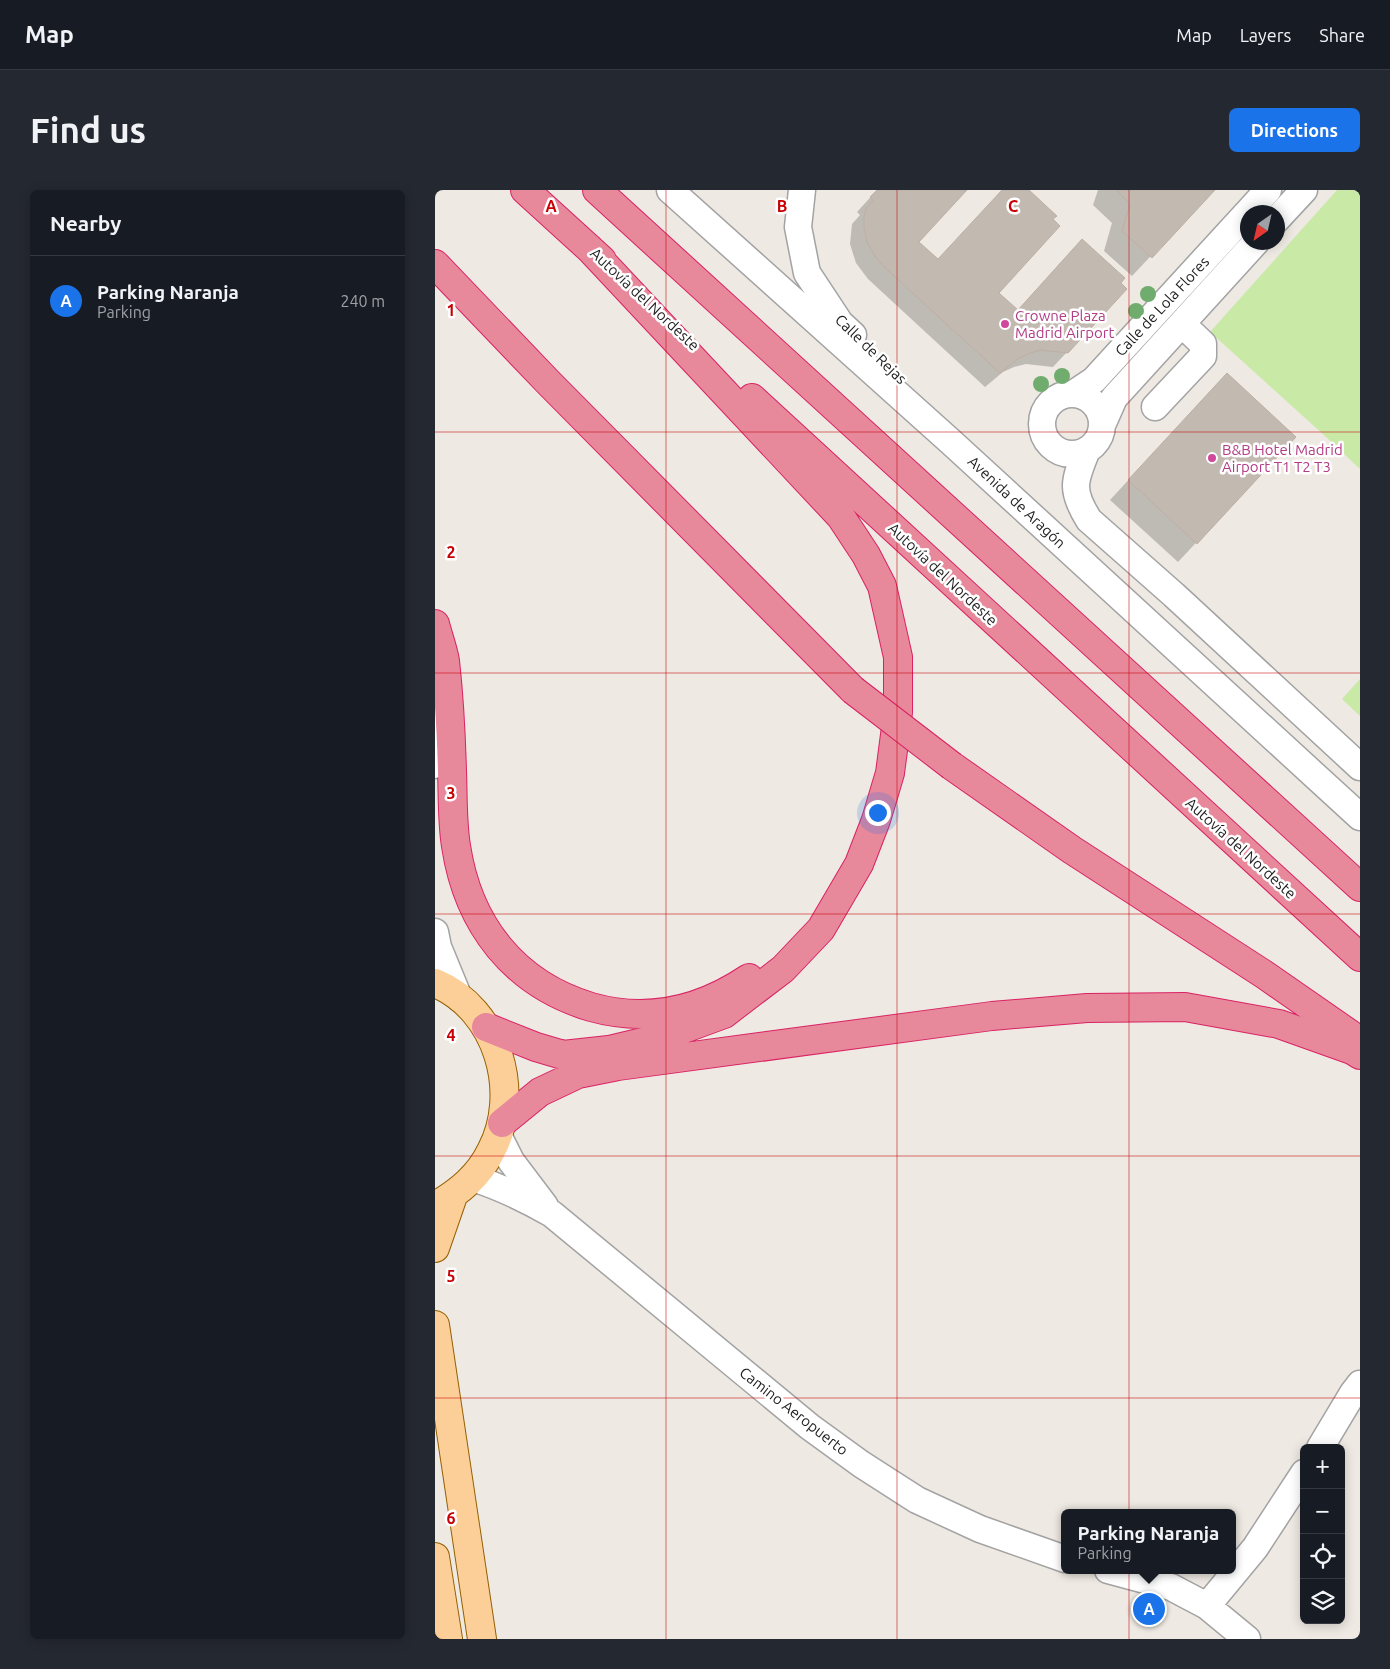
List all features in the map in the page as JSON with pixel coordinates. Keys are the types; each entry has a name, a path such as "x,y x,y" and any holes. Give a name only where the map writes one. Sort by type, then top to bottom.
{"highway":[{"name":"Autovía del Nordeste","path":"525,190 1360,957"},
{"path":"597,190 1360,887"},
{"path":"486,1028 563,1055 609,1050 659,1038 724,1014 783,969 821,929 859,864 876,820 890,773 898,712 898,657 882,586 867,555 841,518 589,248"},
{"path":"435,264 624,459 853,690 952,766 1072,850 1265,975 1360,1041"},
{"path":"435,624 445,659 455,837 463,877 474,908 489,934 517,967 544,988 571,1001 627,1015 655,1015 689,1007 732,990 777,959 812,922 859,864"},
{"path":"500,1129 540,1092 577,1074 618,1066 992,1016 1087,1008 1185,1007 1279,1024 1352,1050 1360,1055"}],"main road":[{"path":"435,983 459,998 486,1028 497,1050 503,1074 505,1098 500,1129 492,1150 473,1178 444,1201 435,1248"},
{"path":"435,1325 482,1639"},
{"path":"435,1557 448,1639"}],"street":[{"name":"Avenida de Aragón","path":"670,190 951,442 1360,817"},
{"name":"Calle de Rejas","path":"802,190 799,227 807,273 840,323 919,394 951,442"},
{"name":"Calle de Lola Flores","path":"1255,205 1268,190"},
{"path":"1285,210 1304,190"},
{"name":"Calle de Lola Flores","path":"1073,394 1094,380 1240,222"},
{"name":"Calle de Lola Flores","path":"1103,423 1114,398 1249,250"},
{"path":"1155,407 1203,356 1203,344 1182,324"},
{"path":"1073,394 1084,396 1094,402 1100,412 1103,423 1100,436 1092,446 1079,453 1069,453 1053,446 1047,439 1042,422 1049,405 1064,395 1073,394"},
{"path":"1087,450 1076,480 1076,492 1081,507 1089,520 1174,595 1360,767"},
{"path":"435,691 438,736 435,765"},
{"path":"435,932 459,998"},
{"name":"Camino Aeropuerto","path":"500,1129 511,1161 552,1214"},
{"name":"Camino Aeropuerto","path":"473,1178 496,1185 552,1214 810,1427 861,1464 917,1500 979,1529 1061,1558"},
{"path":"1322,1444 1360,1384"},
{"path":"1236,1571 1255,1548 1300,1479"},
{"path":"1123,1574 1171,1587 1207,1606 1247,1639"},
{"path":"1207,1606 1233,1574"}],"green space":[{"path":"1337,190 1360,190 1360,469 1210,332"},
{"path":"1360,679 1360,716 1342,699"}],"building":[{"path":"877,190 967,190 919,242 938,259 1002,190 1029,190 1057,216 1053,219 1060,226 999,293 1018,310 1082,239 1125,278 1121,283 1127,289 1068,353 1041,350 1030,353 1019,358 1000,373 882,265 875,256 867,242 864,217 866,209 873,200 870,197"},
{"path":"1116,190 1215,190 1152,258 1122,231 1130,204"},
{"path":"1227,373 1296,437 1197,544 1128,480"}],"place":[{"name":"Crowne Plaza Madrid Airport","path":"1005,324"},
{"name":"B&B Hotel Madrid Airport T1 T2 T3","path":"1212,458"},
{"name":"Parking Naranja","path":"1149,1609"}]}
